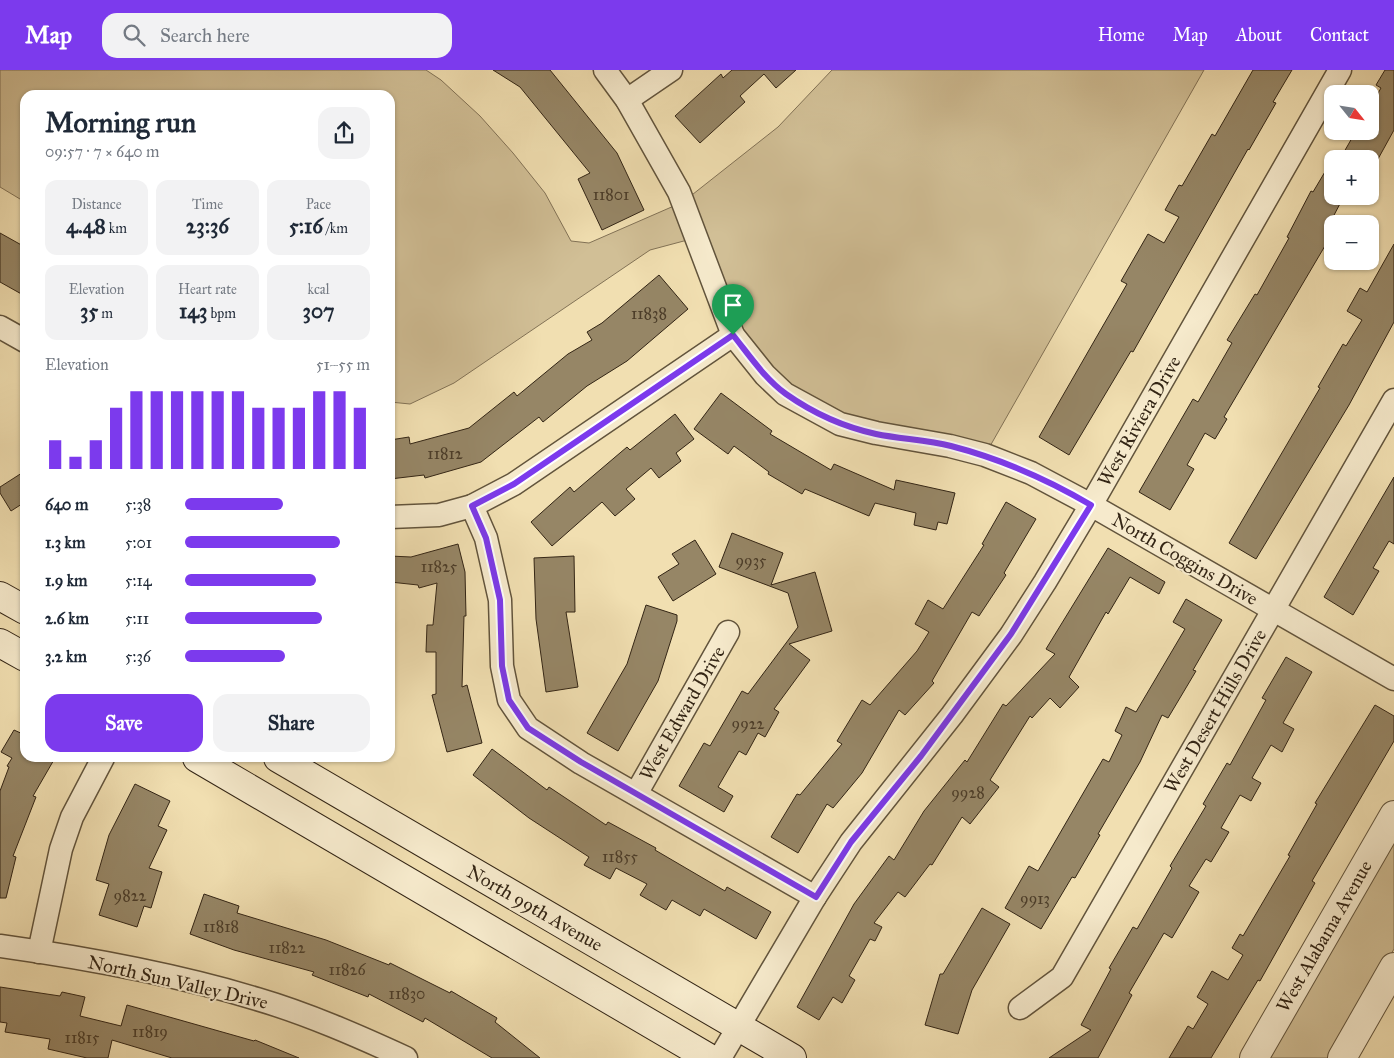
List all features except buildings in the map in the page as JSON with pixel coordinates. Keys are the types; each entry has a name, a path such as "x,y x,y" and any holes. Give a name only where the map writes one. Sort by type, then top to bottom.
{"main road":[{"path":"0,596 20,607"},
{"path":"0,643 20,654"},
{"path":"204,762 709,1058"},
{"name":"North 99th Avenue","path":"285,762 792,1058"},
{"name":"West Alabama Avenue","path":"1254,1058 1394,815"},
{"path":"1342,1058 1394,967"}],"street":[{"name":"North Coggins Drive","path":"605,70 627,100 679,192 733,335 765,375 785,394 840,424 876,434 950,446 985,455 1031,473 1091,505 1394,679"},
{"path":"627,100 671,70"},
{"name":"West Riviera Drive","path":"720,1058 851,842 947,722 1011,634 1091,505 1340,70"},
{"path":"0,326 20,338"},
{"path":"395,517 439,515 472,506 514,484 733,335"},
{"name":"West Desert Hills Drive","path":"1020,1008 1062,977 1394,400"},
{"path":"472,506 486,538 500,600 502,666 509,700 528,728 581,762 816,897"},
{"name":"West Edward Drive","path":"636,794 728,632"},
{"path":"39,952 61,849 72,817 102,762"},
{"name":"North Sun Valley Drive","path":"0,946 115,965 258,999 358,1036 406,1058"}],"shaded area":[{"path":"0,70 426,70 441,80 480,116 513,153 545,193 571,241 589,243 683,202 778,127 832,70 1204,70 985,455 876,433 765,375 695,238 650,250 454,383 410,404 395,402 395,90 20,90 20,199 0,187"},
{"path":"1394,832 1394,949 1330,1058 1263,1058"}],"route":[{"path":"733,335 765,375 785,394 840,424 876,434 950,446 985,455 1031,473 1091,505 1011,634 952,716 851,842 816,897 581,762 528,728 509,700 502,666 500,600 486,538 472,506 514,484 733,335"}]}
